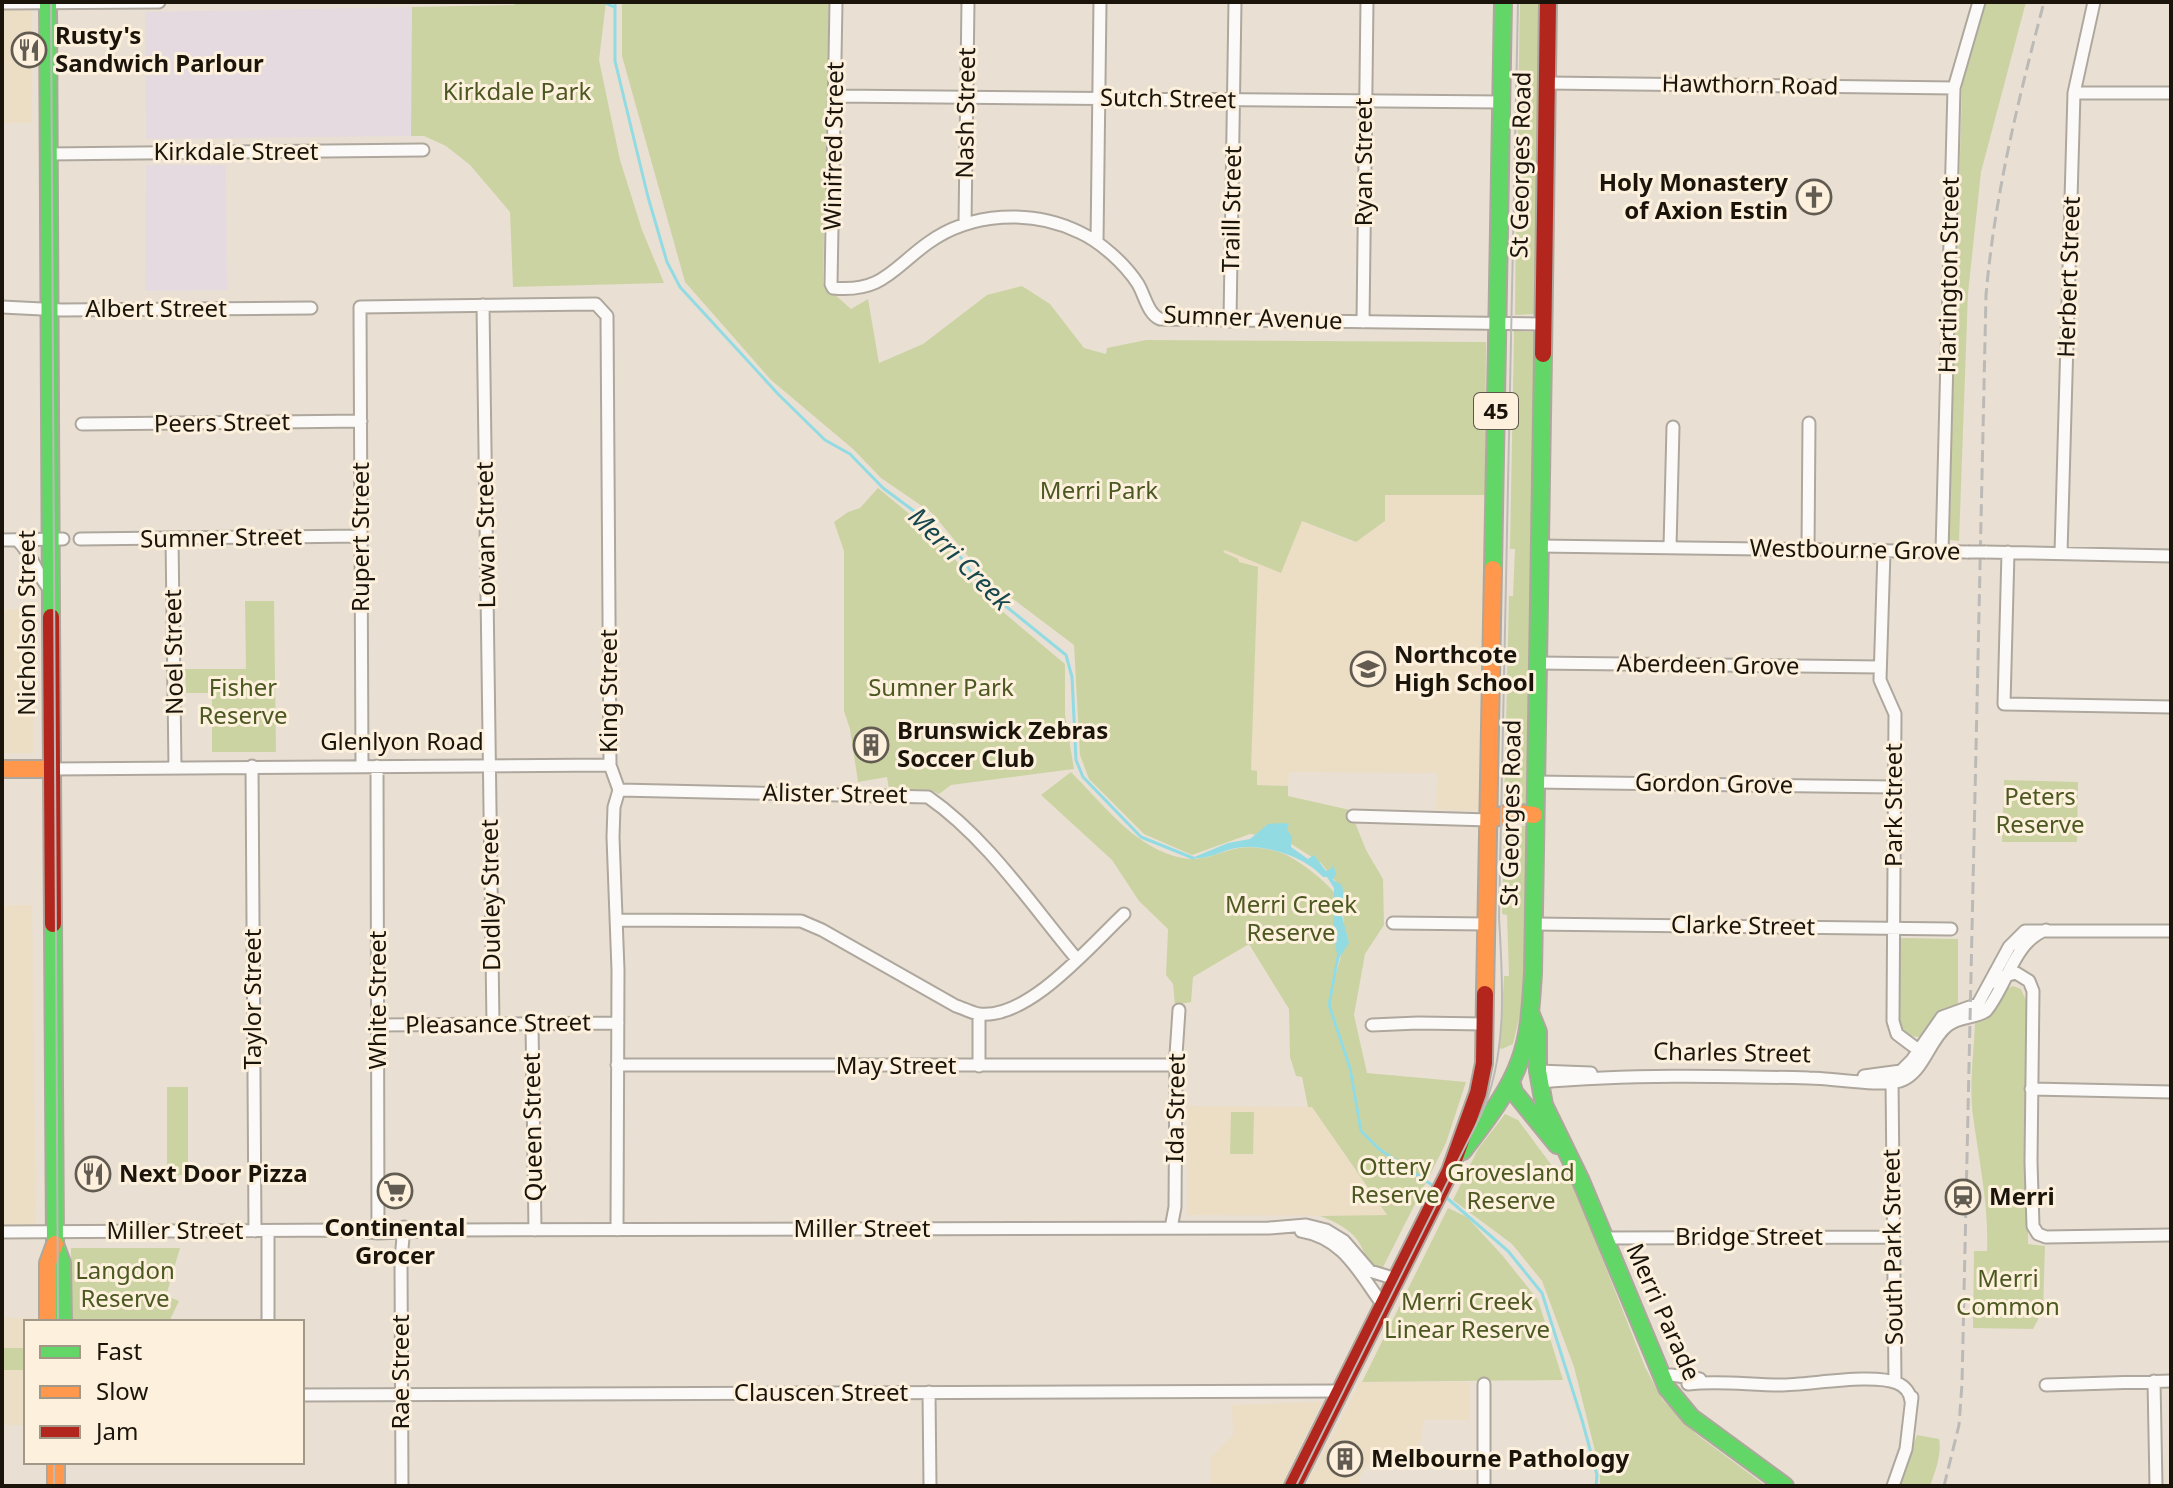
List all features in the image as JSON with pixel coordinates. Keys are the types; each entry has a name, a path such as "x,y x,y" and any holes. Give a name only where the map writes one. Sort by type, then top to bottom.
{"main road":[{"name":"Nicholson Street","path":"48,2 49,308 57,539 51,591 55,1238 62,1263 63,1320"},
{"name":"St Georges Road","path":"1293,1486 1450,1171 1474,1103 1485,1046 1503,2"},
{"name":"St Georges Road","path":"1450,1171 1511,1081 1530,1012 1534,924 1548,2"},
{"name":"Glenlyon Road","path":"2,769 52,769"},
{"path":"1489,820 1521,823 1534,817"},
{"path":"1530,1012 1538,1032 1540,1083"},
{"path":"1485,1046 1497,1055 1522,1050"},
{"name":"Merri Parade","path":"1485,1046 1491,1065 1500,1076 1511,1081 1514,1092 1568,1159"},
{"path":"1474,1103 1498,1082 1511,1081"},
{"name":"Charles Street","path":"1511,1081 1540,1083"},
{"name":"Merri Parade","path":"1540,1083 1568,1159 1605,1238 1661,1377 1686,1413 1785,1486"},
{"name":"Nicholson Street","path":"48,1320 48,1263 55,1238"},
{"path":"56,1464 56,1486"}],"street":[{"path":"2,3 159,2"},
{"name":"Winifred Street","path":"833,288 836,2"},
{"name":"Nash Street","path":"965,223 968,2"},
{"path":"1097,242 1100,2"},
{"name":"Traill Street","path":"1230,321 1235,2"},
{"name":"Ryan Street","path":"1363,322 1367,2"},
{"name":"Hartington Street","path":"1942,552 1954,88 1979,2"},
{"name":"Herbert Street","path":"2061,553 2074,93 2094,2"},
{"name":"Hawthorn Road","path":"1547,83 1954,88"},
{"path":"2074,93 2171,93"},
{"name":"Sutch Street","path":"835,96 1501,102"},
{"name":"Kirkdale Street","path":"48,154 423,150"},
{"name":"Sumner Avenue","path":"833,288 850,290 874,284 892,274 930,241 965,223 998,217 1041,219 1079,232 1097,242 1137,283 1156,319 1542,324"},
{"name":"King Street","path":"483,305 596,304 607,316 610,765 619,790 614,807 613,837 617,920 617,1230"},
{"name":"Rupert Street","path":"362,766 360,307 483,305"},
{"name":"Lowan Street","path":"483,305 489,766"},
{"name":"Albert Street","path":"2,307 311,308"},
{"name":"Peers Street","path":"82,424 361,421"},
{"path":"1808,549 1809,423"},
{"path":"1670,547 1673,427"},
{"name":"Sumner Street","path":"80,539 361,536"},
{"name":"Noel Street","path":"172,538 175,767"},
{"path":"2,540 57,539"},
{"path":"17,540 25,548 40,580 51,591"},
{"name":"Westbourne Grove","path":"1539,546 2171,556"},
{"name":"Park Street","path":"1884,551 1880,667 1883,691 1895,714 1894,1026 1901,1037 1922,1052"},
{"path":"2008,552 2004,704 2171,707"},
{"name":"Aberdeen Grove","path":"1537,663 1880,667"},
{"name":"Glenlyon Road","path":"52,769 610,765"},
{"name":"Taylor Street","path":"252,766 261,1231 268,1320"},
{"name":"White Street","path":"377,766 378,1230"},
{"name":"Dudley Street","path":"489,766 493,1024"},
{"name":"Gordon Grove","path":"1535,782 1894,787"},
{"name":"Alister Street","path":"619,790 928,797 974,835 1076,958"},
{"path":"1353,816 1489,820"},
{"path":"617,920 801,921 956,1006 979,1014 1010,1010 1034,998 1124,914"},
{"path":"1393,923 1487,924"},
{"name":"Clarke Street","path":"1534,924 1951,929"},
{"path":"1892,1079 1908,1077 1940,1019 1978,1004 2019,934 2032,929 2171,931"},
{"path":"1922,1052 1953,1021 1986,1011 2022,949 2035,935 2046,930"},
{"path":"2019,934 2022,949"},
{"path":"2000,963 2008,976"},
{"path":"1991,983 2016,973 2033,987 2033,1226 2038,1234 2046,1237 2171,1235"},
{"name":"Ida Street","path":"1175,1228 1179,1010"},
{"path":"979,1014 979,1066"},
{"name":"Pleasance Street","path":"378,1025 618,1023"},
{"name":"Queen Street","path":"532,1024 535,1230"},
{"path":"1372,1025 1485,1024"},
{"name":"May Street","path":"617,1065 1176,1065"},
{"name":"Charles Street","path":"1540,1083 1628,1076 1892,1079"},
{"name":"South Park Street","path":"1892,1079 1894,1378 1903,1378 1912,1392 1906,1449 1893,1486"},
{"path":"2031,1089 2171,1092"},
{"name":"Miller Street","path":"2,1232 55,1238 401,1229 1269,1228 1306,1225 1326,1230 1344,1241 1370,1271 1396,1279"},
{"name":"Miller Street","path":"1269,1228 1309,1233 1337,1246 1353,1261 1383,1305"},
{"name":"Rae Street","path":"401,1229 402,1486"},
{"name":"Bridge Street","path":"1605,1238 1893,1237"},
{"path":"1661,1377 1671,1375 1780,1385 1894,1378"},
{"path":"1688,1384 1716,1381"},
{"path":"2154,1381 2156,1486"},
{"path":"2046,1385 2171,1381"},
{"path":"1484,1384 1484,1486"},
{"name":"Clauscen Street","path":"304,1395 1341,1391"},
{"path":"929,1392 930,1486"}],"shaded area":[{"path":"2,2 32,2 32,123 2,123"},
{"path":"412,7 411,136 146,139 145,12"},
{"path":"146,165 226,165 227,290 145,291"},
{"name":"Northcote High School","path":"1385,495 1485,495 1479,811 1436,810 1437,773 1289,772 1288,786 1257,785 1251,771 1247,566 1223,552 1246,498 1352,542"},
{"path":"36,609 33,753 2,753 2,610"},
{"path":"32,905 36,1225 2,1225 2,906"},
{"path":"1188,1106 1312,1107 1387,1216 1187,1215"},
{"path":"2,1318 40,1318 24,1320 24,1425 2,1425"},
{"path":"1360,1382 1470,1382 1470,1420 1424,1420 1418,1455 1373,1456 1360,1476 1359,1486 1306,1486"},
{"path":"1322,1402 1281,1486 1210,1486 1211,1457 1233,1435 1232,1405"}],"green space":[{"name":"Kirkdale Park","path":"516,2 606,2 599,60 620,160 642,230 664,283 513,287 510,212 470,165 446,146 424,136 411,136 412,7 514,5"},
{"name":"Merri Park","path":"622,2 829,2 823,284 851,309 868,299 879,363 923,344 987,295 1022,286 1050,304 1084,348 1106,354 1107,348 1146,340 1486,342 1485,495 1385,495 1385,521 1356,542 1302,521 1281,573 1225,550 1223,552 1239,562 1258,567 1251,770 1257,771 1257,785 1288,786 1288,796 1350,810 1366,850 1383,879 1384,925 1365,954 1354,1015 1367,1073 1466,1082 1446,1143 1382,1269 1366,1262 1361,1245 1350,1232 1320,1216 1387,1215 1312,1107 1308,1107 1302,1077 1296,1076 1290,1057 1289,1009 1249,944 1193,977 1191,1002 1175,1005 1173,984 1166,975 1168,929 1139,901 1112,860 1041,795 1071,772 1118,821 1158,850 1193,859 1239,848 1255,848 1282,853 1297,861 1324,882 1340,903 1341,933 1334,982 1345,940 1341,888 1321,863 1282,838 1250,834 1192,855 1144,834 1089,779 1080,755 1074,645 988,580 932,513 881,478 853,449 771,380 685,282 622,56"},
{"path":"1520,2 1544,2 1538,314 1515,315 1516,215 1521,215 1522,168 1517,168"},
{"path":"1986,2 2026,2 1981,172 1968,293 1959,541 1949,540 1962,86"},
{"path":"1514,331 1538,332 1529,808 1504,808 1509,596 1513,596 1515,549 1510,549"},
{"name":"Sumner Park","path":"878,488 942,541 978,591 1065,664 1065,715 1074,769 951,785 939,794 930,790 889,789 887,777 858,782 850,729 844,711 844,551 834,522 860,508"},
{"name":"Fisher Reserve","path":"245,601 274,601 276,752 212,752 212,693 186,693 185,669 246,669"},
{"name":"Peters Reserve","path":"2004,780 2078,782 2077,842 2002,842"},
{"path":"1504,826 1528,826 1526,989 1513,1044 1502,1049 1504,976 1509,976 1507,915 1502,914"},
{"path":"1900,938 1958,939 1958,1004 1941,1010 1922,1037 1908,1034 1899,1021"},
{"name":"Merri Common","path":"2013,986 2021,989 2028,1005 2028,1244 2045,1246 2043,1310 2033,1329 1973,1328 1974,1251 1987,1251 1985,1200 1972,1105 1975,1022 1983,1020 2004,990"},
{"path":"167,1087 188,1087 188,1167 182,1167 182,1175 174,1175 173,1167 167,1167"},
{"path":"1231,1112 1254,1112 1253,1154 1230,1154"},
{"name":"Grovesland Reserve","path":"1505,1114 1518,1120 1555,1170 1556,1167 1574,1187 1645,1367 1662,1399 1696,1434 1766,1486 1600,1486 1600,1471 1574,1367 1542,1281 1512,1244 1453,1200 1478,1149"},
{"name":"Merri Creek Linear Reserve","path":"1448,1208 1467,1217 1538,1300 1563,1380 1362,1382"},
{"name":"Langdon Reserve","path":"71,1248 180,1248 166,1296 179,1301 170,1320 71,1320"},
{"path":"2,1348 24,1348 24,1370 2,1370"},
{"path":"1917,1435 1939,1439 1939,1457 1932,1481 1930,1486 1899,1486"}],"water":[{"path":"1268,824 1289,824 1287,830 1292,837 1291,847 1308,859 1314,855 1326,871 1333,864 1336,874 1333,880 1342,885 1345,903 1342,916 1349,943 1338,960 1333,932 1334,888 1327,877 1284,853 1259,848 1236,848 1209,857 1192,858 1228,843 1250,839"}],"waterway":[{"path":"603,2 614,7"},
{"name":"Merri Creek","path":"615,2 615,61 648,197 667,262 680,287 779,395 825,440 850,454 883,488 949,541 982,587 1066,655 1072,677 1076,760 1083,777 1141,837 1193,858"},
{"name":"Merri Creek","path":"1338,957 1329,1005 1350,1068 1361,1131 1379,1149 1435,1187"},
{"name":"Merri Creek","path":"1447,1198 1508,1251 1542,1293 1582,1420 1597,1475 1596,1486"}],"tram line":[{"path":"51,2 58,1320"},
{"path":"1296,1486 1480,1117 1489,1094 1499,1045 1502,1019 1499,918 1518,2"},
{"path":"54,1464 54,1486"}],"railway":[{"path":"1944,1486 1959,1425 1962,1384 1986,295 2001,184 2044,2"}],"traffic: fast":[{"path":"48,2 51,617"},
{"path":"1493,569 1503,2"},
{"path":"1463,1151 1495,1108 1515,1073 1526,1039 1531,1006 1543,354"},
{"path":"53,924 55,1244 62,1263 63,1320"},
{"path":"1530,1012 1538,1032 1538,1071 1544,1105 1581,1181 1667,1388 1691,1417 1785,1486"},
{"path":"1511,1081 1514,1092 1557,1145"}],"traffic: slow":[{"path":"1485,994 1493,569"},
{"path":"2,769 52,769"},
{"path":"1489,820 1511,812 1534,815"},
{"path":"48,1320 48,1263 55,1244"},
{"path":"56,1464 56,1486"}],"traffic: jam":[{"path":"1543,354 1548,2"},
{"path":"51,617 53,924"},
{"path":"1293,1486 1450,1171 1478,1093 1484,1063 1485,994"}],"place":[{"name":"Rusty's Sandwich Parlour","path":"29,50"},
{"name":"Holy Monastery of Axion Estin","path":"1814,197"},
{"name":"Northcote High School","path":"1368,669"},
{"name":"Brunswick Zebras Soccer Club","path":"871,745"},
{"name":"Next Door Pizza","path":"93,1174"},
{"name":"Continental Grocer","path":"395,1191"},
{"name":"Merri","path":"1963,1197"},
{"name":"Melbourne Pathology","path":"1345,1459"}],"park label":[{"name":"Merri Creek Reserve","path":"1291,919"},
{"name":"Ottery Reserve","path":"1395,1181"}]}
